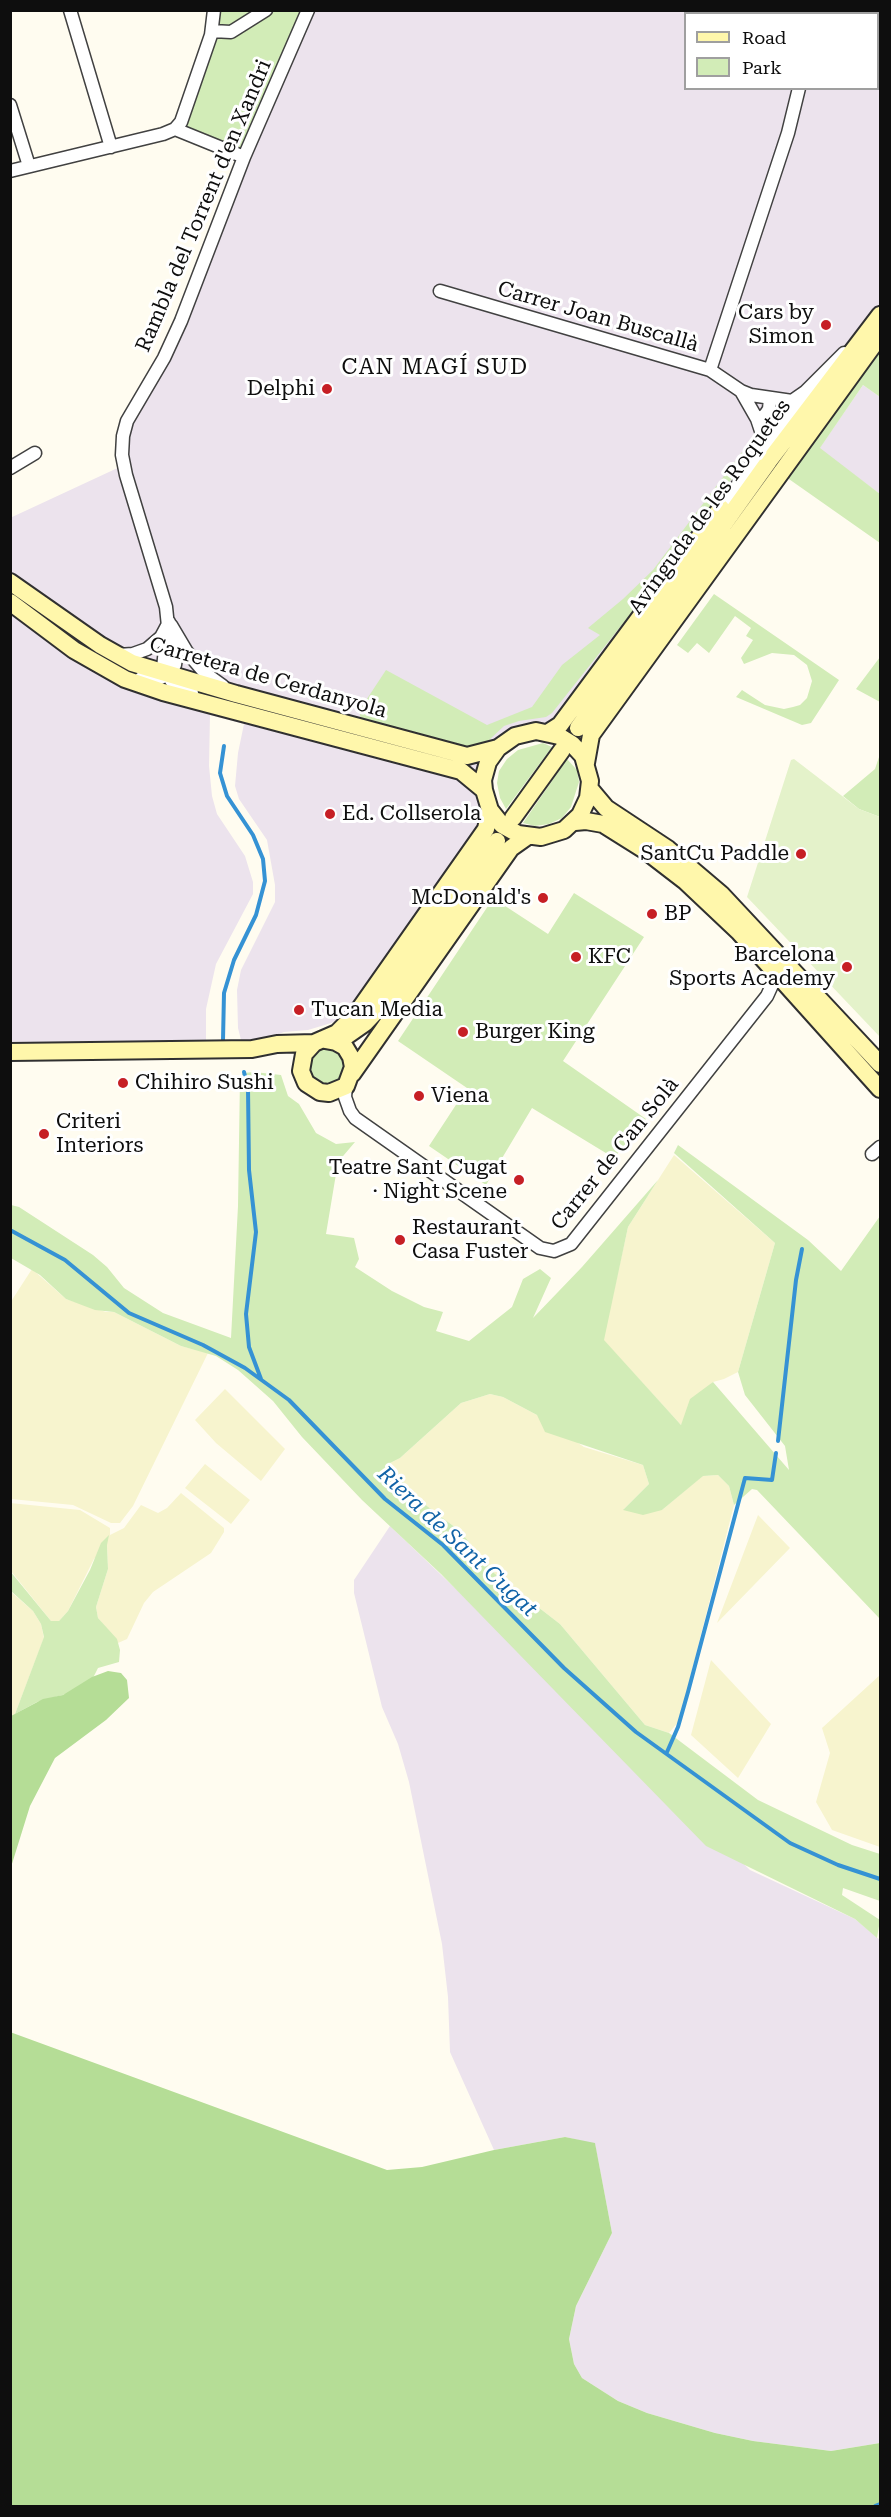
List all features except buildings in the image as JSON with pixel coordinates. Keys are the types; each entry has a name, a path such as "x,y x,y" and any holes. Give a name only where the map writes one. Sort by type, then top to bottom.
{"main road":[{"name":"Avinguda de les Roquetes","path":"578,728 769,461 879,316"},
{"path":"586,763 591,735 880,336"},
{"path":"549,732 560,725 568,715 721,507"},
{"name":"Carretera de Cerdanyola","path":"10,582 100,645 132,663 233,702 461,771 484,790"},
{"name":"Carretera de Cerdanyola","path":"10,602 74,650 117,674 163,692 233,702 467,756 498,748"},
{"path":"575,822 585,807 590,789 586,763 572,744 549,732 524,733 507,740 498,748 485,770 484,790 490,810 510,830 528,836 541,837 556,833 575,822 603,824 666,865 722,914 880,1089"},
{"path":"513,819 562,750"},
{"path":"590,789 606,808 669,849 721,894 880,1064"},
{"path":"325,1042 337,1033 371,995 486,829 490,810"},
{"path":"257,1048 286,1056 301,1071 306,1083 320,1092 334,1092 350,1074 512,848 528,836"},
{"path":"301,1071 304,1054 364,1023 381,1006 497,841"},
{"path":"350,1074 381,1006"},
{"path":"10,1052 257,1048 278,1044 325,1042 349,1051 350,1074"}],"street":[{"path":"70,10 111,147"},
{"path":"10,171 163,134 178,125 212,31 214,10"},
{"path":"212,31 231,32 267,10"},
{"name":"Rambla del Torrent d'en Xandri","path":"233,702 187,652 169,621 126,475 122,455 123,436 127,421 164,358 181,321 244,157 308,10"},
{"path":"710,370 788,134 799,90"},
{"path":"10,105 29,166"},
{"path":"178,125 244,157"},
{"name":"Carrer Joan Buscallà","path":"440,291 710,370 741,391 792,401 805,392"},
{"path":"721,507 805,392 879,316"},
{"name":"Carrer Joan Buscallà","path":"741,391 757,418 762,434 762,449"},
{"path":"757,418 765,416 769,409 770,398"},
{"path":"10,468 35,453"},
{"path":"117,655 133,654 147,649 161,637 169,621"},
{"name":"Rambla del Torrent d'en Xandri","path":"167,675 163,668 165,649 170,646 169,621"},
{"path":"117,674 154,681 167,675"},
{"name":"Carrer de Can Solà","path":"350,1074 345,1097 355,1118 540,1248 554,1251 571,1244 767,996 772,985 771,969"}],"shaded area":[{"path":"308,11 880,11 880,317 560,725 536,731 492,756 489,820 341,1020 308,1030 284,1032 243,1048 238,1028 237,990 241,970 275,902 275,885 267,840 239,799 235,786 244,724 210,715 209,766 212,796 217,814 245,856 253,882 253,894 216,964 206,1009 206,1048 11,1051 10,518 124,465 123,436 164,358"},
{"path":"863,385 880,397 880,494 819,449"},
{"path":"674,1155 775,1243 738,1372 713,1382 681,1425 603,1340 628,1227"},
{"path":"32,1269 66,1299 106,1312 114,1312 181,1346 208,1353 133,1506 120,1523 111,1523 73,1505 11,1499 10,1303"},
{"path":"225,1389 285,1449 261,1481 216,1443 195,1420"},
{"path":"490,1394 503,1397 537,1415 584,1447 643,1465 649,1484 624,1509 662,1510 702,1476 718,1475 729,1486 734,1505 679,1721 669,1733 645,1725 560,1624 494,1573 460,1531 427,1506 386,1465 400,1458 461,1403"},
{"path":"205,1464 250,1500 231,1524 185,1488"},
{"path":"181,1493 224,1528 224,1532 211,1553 153,1592 144,1603 127,1639 118,1643 98,1618 96,1607 108,1569 107,1545 94,1559 68,1611 59,1621 51,1621 11,1571 10,1503 80,1510 110,1528 110,1535 124,1528 141,1505 158,1513 167,1508"},
{"path":"758,1515 790,1548 717,1623"},
{"path":"390,1526 750,1870 855,1919 880,1940 880,2443 831,2451 753,2441 715,2433 647,2413 618,2401 582,2378 574,2364 569,2339 576,2306 612,2233 595,2144 565,2137 494,2150 450,2052 448,1997 442,1944 409,1782 398,1744 382,1707 354,1593 354,1580"},
{"path":"10,1591 33,1611 41,1624 44,1638 15,1714 11,1716"},
{"path":"711,1660 771,1724 738,1778 691,1735"},
{"path":"880,1675 880,1847 832,1830 816,1802 830,1753 822,1728"}],"green space":[{"path":"214,11 308,11 244,157 175,129"},
{"path":"880,348 880,397 863,385 820,448 880,494 880,543 786,477"},
{"path":"742,452 743,463 678,554 552,713 546,717 504,726 487,742 470,747 361,719 359,711 386,670 487,725 532,707 562,665 600,635 588,628 653,570"},
{"path":"714,594 839,680 811,723 802,725 736,697 742,690 765,705 784,709 800,705 807,698 812,681 807,665 794,655 772,653 744,664 741,658 753,640 746,636 751,628 735,616 709,653 697,643 688,653 677,645"},
{"path":"880,657 880,702 856,689"},
{"path":"543,743 552,747 506,809 500,798 497,783 499,771 507,759 518,750"},
{"path":"880,754 880,817 859,809 843,796 875,769"},
{"path":"567,759 577,770 579,782 571,807 562,818 549,824 535,826 523,823"},
{"name":"Barcelona Sports Academy","path":"794,759 859,809 880,817 880,1037 747,897 791,760"},
{"path":"574,893 644,937 563,1061 646,1119 614,1158 532,1108 486,1185 429,1146 467,1088 398,1041 488,906 495,906 499,902 548,934"},
{"path":"326,1048 339,1053 344,1066 339,1079 326,1084 313,1079 308,1066 313,1053"},
{"path":"244,1073 281,1075 288,1096 299,1104 316,1133 336,1144 355,1142 338,1162 326,1234 354,1238 359,1259 355,1267 392,1291 424,1307 443,1312 436,1331 469,1341 512,1307 523,1279 540,1269 551,1278 533,1318 582,1267 658,1180 628,1227 604,1340 681,1425 690,1399 713,1382 789,1470 785,1446 745,1395 738,1372 775,1243 674,1153 678,1145 808,1240 841,1271 880,1216 880,1619 757,1490 752,1489 734,1505 729,1486 718,1475 703,1476 662,1510 643,1515 623,1510 649,1484 643,1465 545,1432 537,1415 503,1397 490,1394 461,1403 400,1458 386,1465 427,1506 460,1531 494,1573 560,1624 645,1725 669,1733 758,1800 852,1845 880,1854 880,1901 843,1888 842,1895 880,1920 877,1938 855,1919 706,1846 441,1574 362,1500 302,1437 273,1401 238,1370 216,1356 181,1346 114,1312 95,1310 66,1299 40,1275 11,1258 11,1205 19,1207 93,1255 107,1267 124,1288 163,1313 231,1338 238,1206 240,1077"},
{"path":"109,1535 108,1569 96,1607 98,1618 117,1639 120,1650 119,1662 98,1668 88,1688 37,1702 15,1714 44,1637 41,1624 33,1611 11,1591 10,1571 51,1621 59,1621 68,1611 90,1570 101,1543"},
{"path":"108,1671 121,1673 127,1680 129,1698 106,1720 55,1758 30,1806 11,1867 11,1716 43,1699 63,1695 92,1677"},
{"path":"10,2032 387,2170 422,2167 494,2150 565,2137 595,2143 612,2233 576,2306 569,2339 574,2364 582,2378 618,2401 647,2413 715,2433 753,2441 831,2451 880,2443 880,2506 11,2506"}],"waterway":[{"path":"223,1040 224,993 234,960 256,915 265,881 263,859 253,835 227,796 220,773 224,746"},
{"path":"244,1072 248,1089 249,1170 256,1232 246,1314 249,1347 261,1379"},
{"name":"Riera de Sant Cugat","path":"10,1230 65,1260 129,1313 203,1345 245,1368 289,1400 385,1499 443,1545 564,1668 636,1732 790,1843 838,1865 880,1879"},
{"path":"778,1441 796,1280 802,1249"},
{"path":"667,1752 678,1727 688,1692 745,1478 772,1480 776,1453"},
{"path":"875,2506 880,2504"}],"place":[{"name":"Cars by Simon","path":"826,325"},
{"name":"Delphi","path":"327,389"},
{"name":"Ed. Collserola","path":"330,814"},
{"name":"SantCu Paddle","path":"801,854"},
{"name":"McDonald's","path":"543,898"},
{"name":"BP","path":"652,914"},
{"name":"KFC","path":"576,957"},
{"name":"Barcelona Sports Academy","path":"847,967"},
{"name":"Tucan Media","path":"299,1010"},
{"name":"Burger King","path":"463,1032"},
{"name":"Chihiro Sushi","path":"123,1083"},
{"name":"Viena","path":"419,1096"},
{"name":"Criteri Interiors","path":"44,1134"},
{"name":"Teatre Sant Cugat · Night Scene","path":"519,1180"},
{"name":"Restaurant Casa Fuster","path":"400,1240"}],"district":[{"name":"CAN MAGÍ SUD","path":"435,368"}]}
